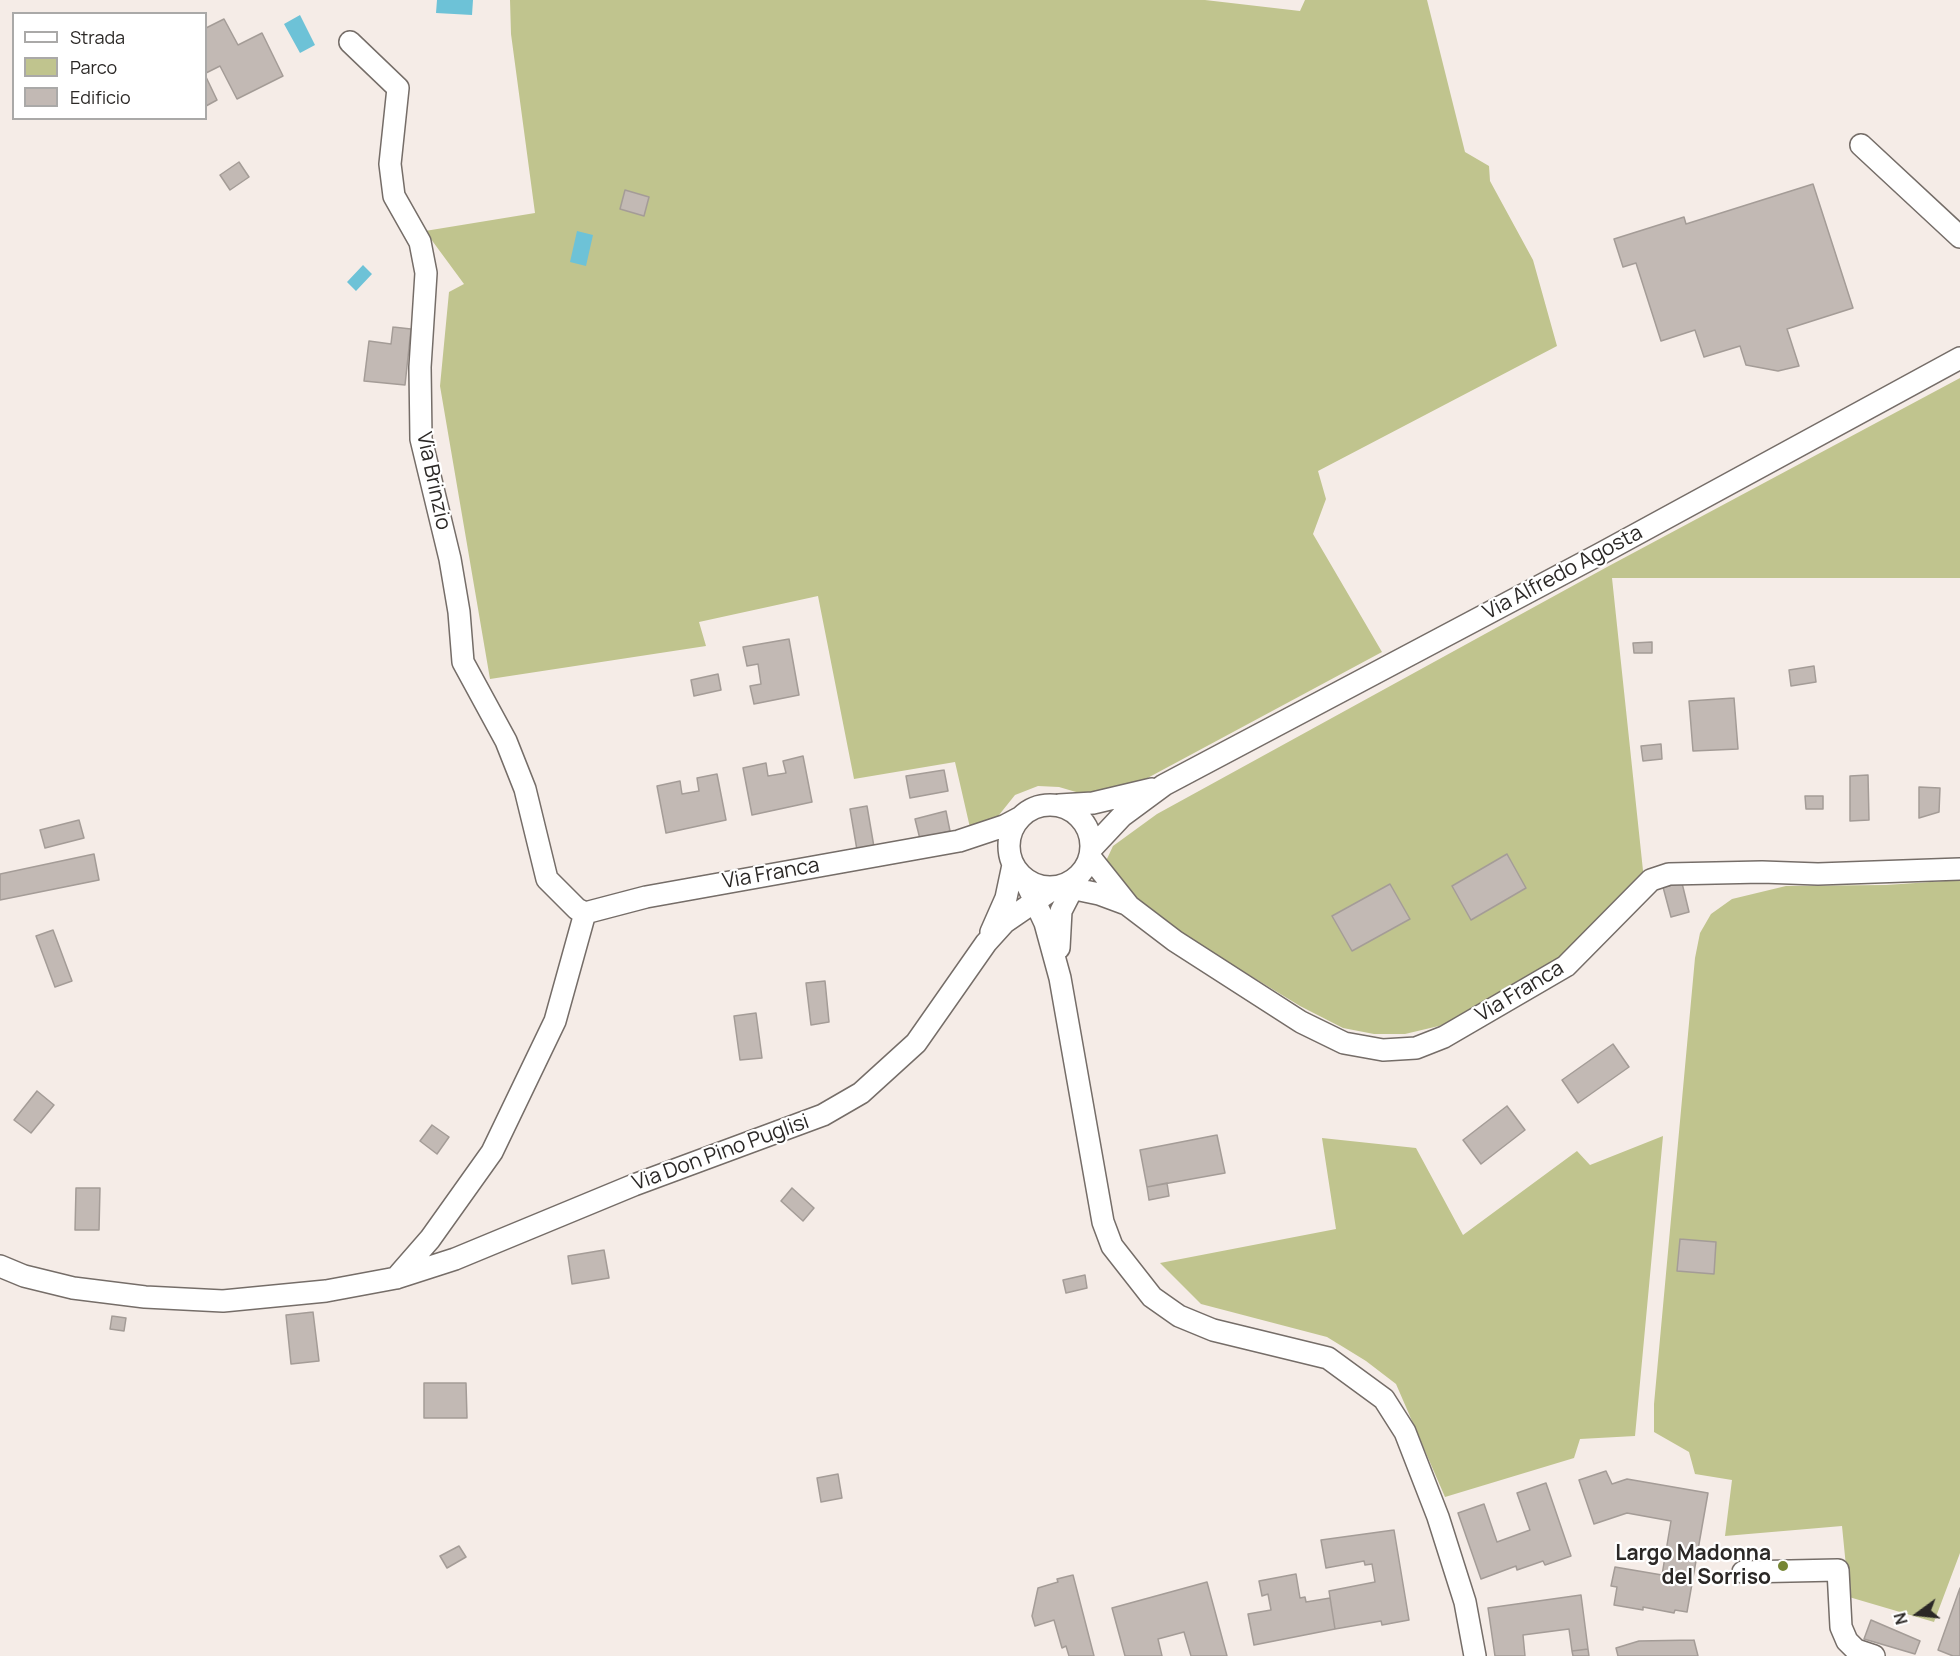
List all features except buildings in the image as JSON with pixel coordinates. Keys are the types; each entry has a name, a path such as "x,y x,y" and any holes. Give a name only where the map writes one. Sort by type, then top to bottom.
{"street":[{"name":"Via Brinzio","path":"350,42 398,88 390,164 394,196 420,242 426,273 420,367 421,439 450,559 459,612 463,662 506,741 525,789 548,879 577,909 585,913"},
{"path":"1861,145 1960,237"},
{"name":"Via Alfredo Agosta","path":"1075,874 1122,816 1164,785 1610,549 1960,358"},
{"name":"Via Alfredo Agosta","path":"1054,805 1113,800 1164,785"},
{"path":"958,841 1004,826 1042,805 1066,808 1085,825 1075,874 1061,911 1060,978"},
{"path":"1021,817 1010,836 1016,867 1045,923 1060,978 1103,1222 1112,1246 1152,1297 1179,1316 1213,1330 1328,1358 1384,1399 1405,1432 1438,1517 1464,1602 1475,1656"},
{"name":"Via Franca","path":"585,913 646,897 958,841"},
{"path":"958,841 992,848 1033,884 1075,874 1129,906"},
{"path":"986,943 1006,898 1016,867"},
{"name":"Via Franca","path":"1129,906 1175,941 1301,1022 1344,1042 1383,1050 1416,1048 1444,1037 1566,966 1651,880 1670,874 1762,872 1818,874 1960,869"},
{"path":"1075,874 1099,894 1129,906"},
{"path":"986,943 1005,922 1075,874"},
{"path":"1061,911 1078,899 1099,894"},
{"path":"396,1278 430,1239 492,1152 555,1021 585,913"},
{"name":"Via Don Pino Puglisi","path":"0,1266 24,1276 74,1288 145,1298 223,1301 326,1291 396,1278 455,1259 634,1185 832,1109 861,1093 889,1071 916,1043 986,943"},
{"path":"1743,1572 1838,1570 1841,1627 1847,1641 1856,1650 1874,1656"}],"green space":[{"path":"510,0 1205,0 1300,11 1305,0 1427,0 1465,152 1489,166 1490,181 1533,260 1557,346 1318,471 1326,499 1313,534 1382,652 1114,796 1093,797 1059,787 1038,786 1015,795 991,825 971,832 955,762 854,779 818,596 699,622 706,646 490,679 440,386 449,292 464,284 425,231 535,213 511,34"},
{"path":"1960,378 1960,578 1612,578 1644,880 1566,953 1499,994 1443,1025 1405,1034 1374,1034 1343,1028 1300,1006 1133,904 1106,861 1113,846 1157,814 1607,567"},
{"path":"1960,880 1960,1553 1934,1622 1849,1597 1842,1526 1725,1536 1732,1480 1695,1474 1689,1452 1654,1432 1654,1404 1695,958 1700,933 1711,914 1732,899 1786,886 1886,885"},
{"path":"1663,1136 1635,1436 1580,1439 1574,1458 1445,1497 1396,1384 1366,1361 1327,1337 1201,1304 1160,1263 1336,1229 1322,1138 1416,1148 1463,1235 1577,1151 1590,1165"}],"water":[{"path":"437,0 473,0 472,15 436,13"},
{"path":"300,15 315,45 300,53 284,24"},
{"path":"577,231 593,235 586,266 570,262"},
{"path":"363,265 372,274 356,291 347,282"}],"place":[{"name":"Largo Madonna del Sorriso","path":"1783,1566"}]}
